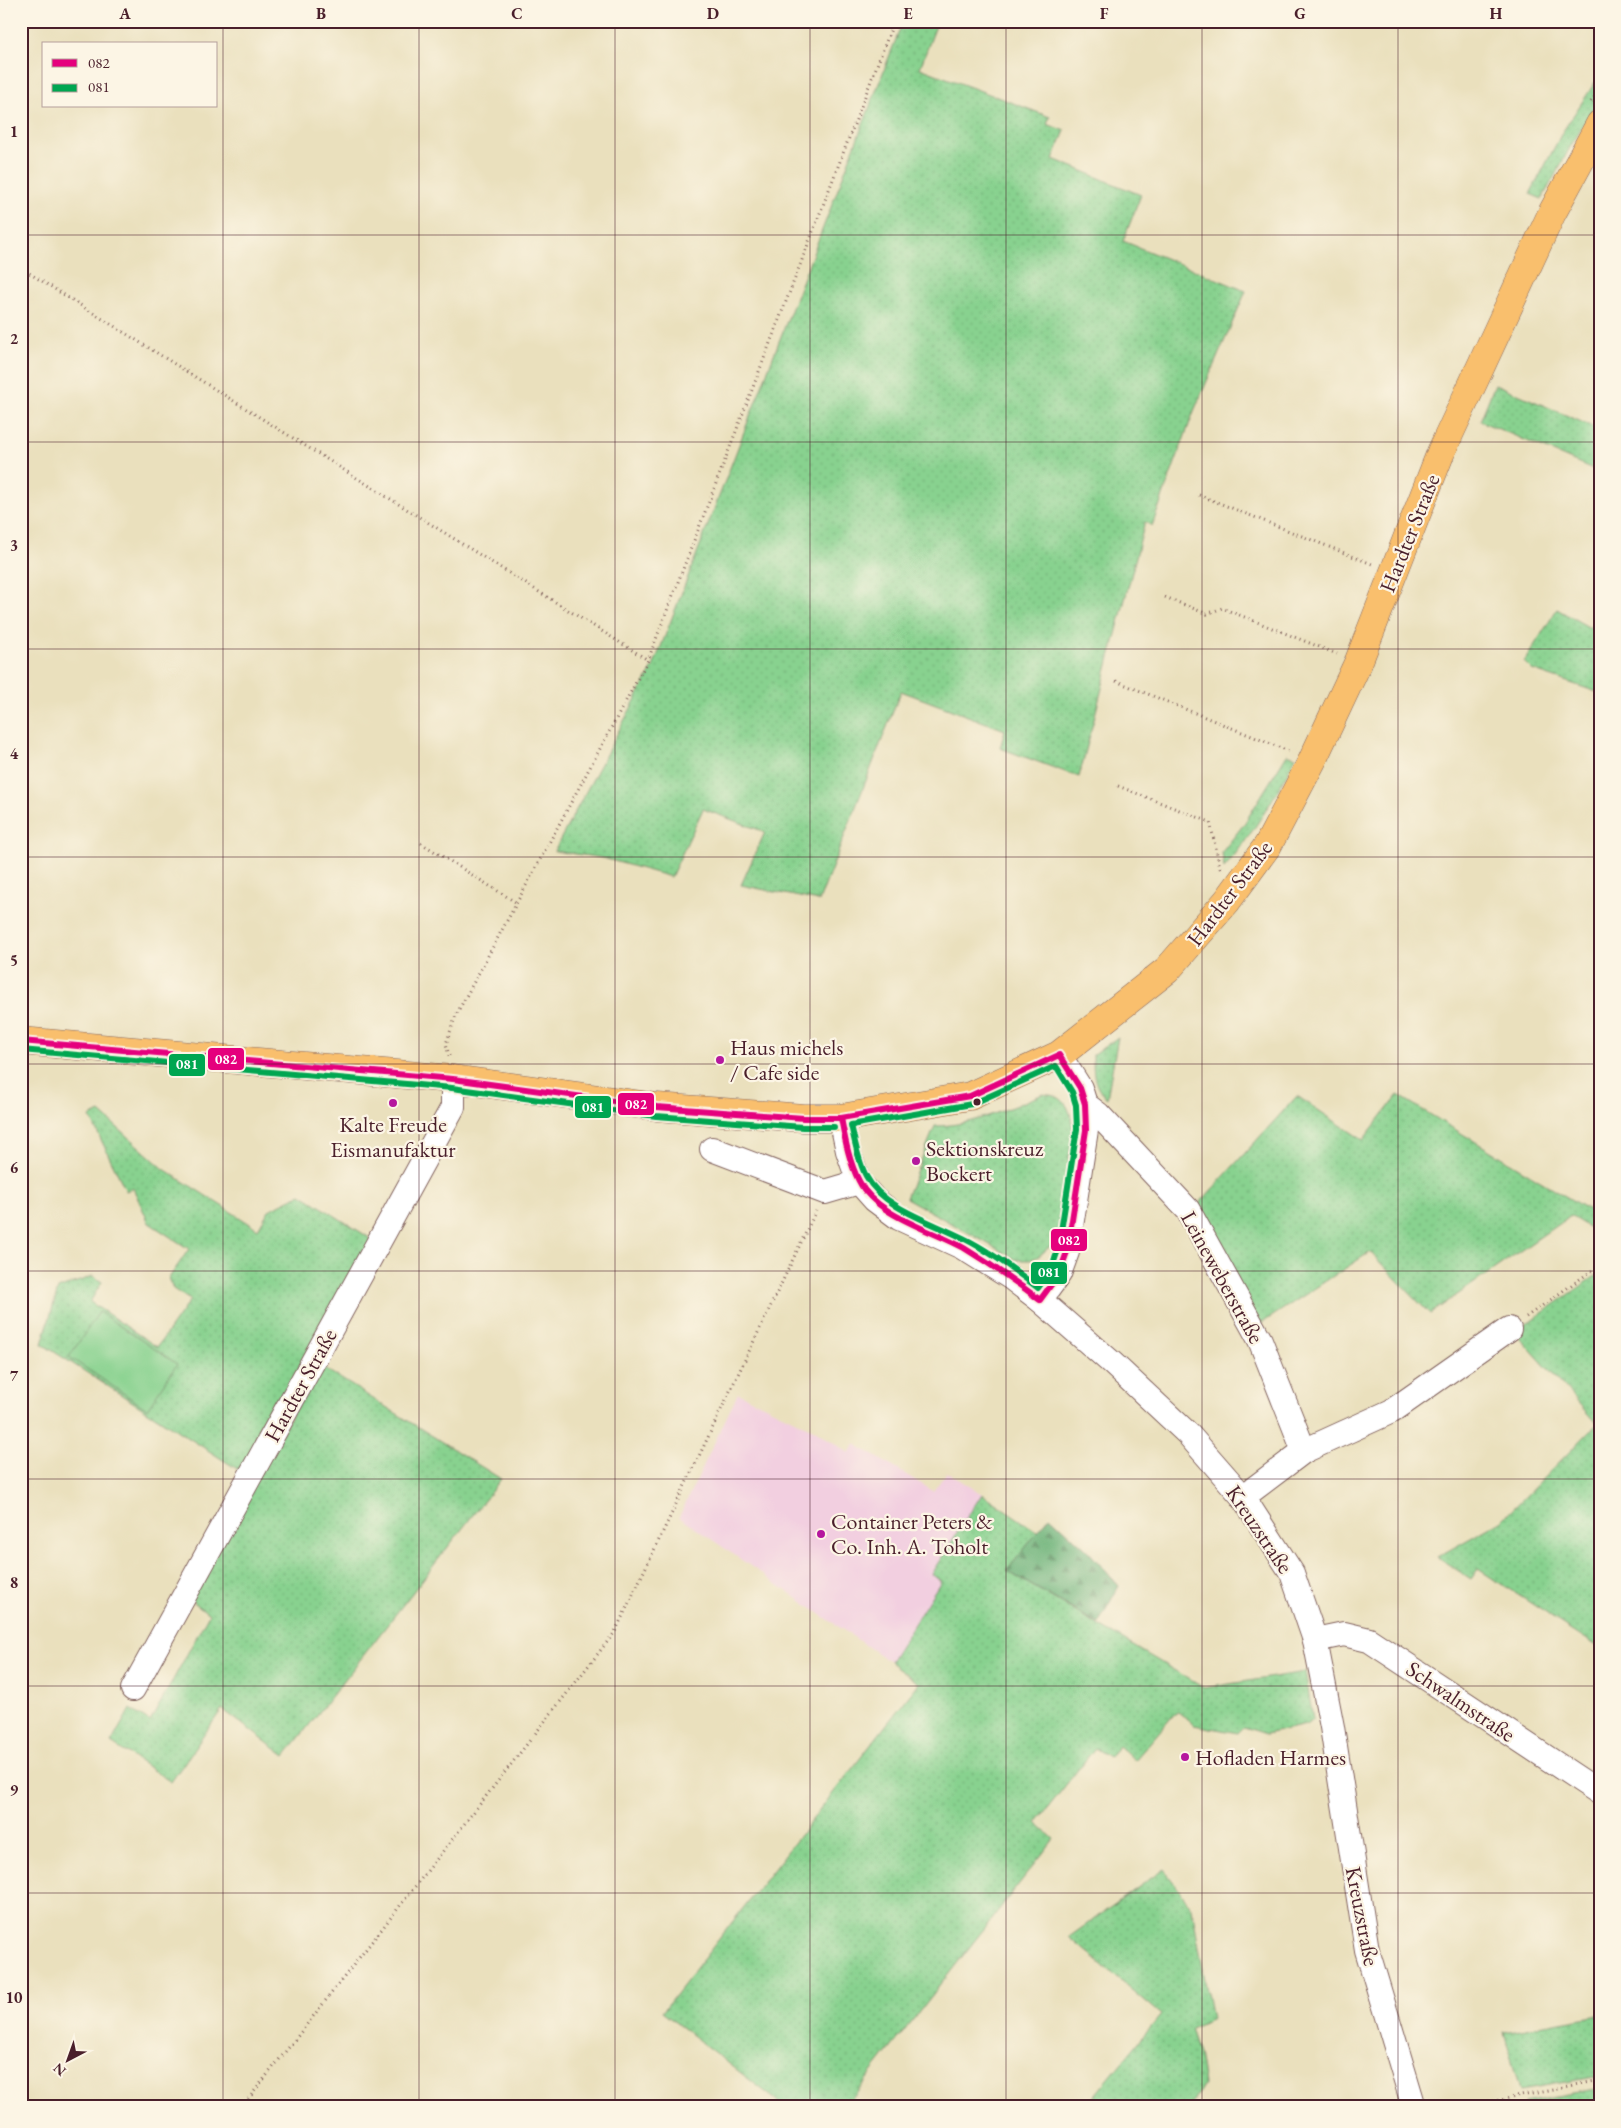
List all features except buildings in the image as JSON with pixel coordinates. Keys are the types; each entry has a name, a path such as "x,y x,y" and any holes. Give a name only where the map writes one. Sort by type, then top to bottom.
{"main road":[{"name":"Hardter Straße","path":"21,1041 453,1079 657,1107 804,1118 841,1118 970,1096 1059,1055 1168,970 1227,902 1268,845 1312,761 1358,663 1449,435 1555,206 1600,124"}],"street":[{"name":"Leineweberstraße","path":"1040,1300 1059,1274 1066,1252 1086,1130 1085,1104 1080,1088 1059,1055"},
{"name":"Hardter Straße","path":"133,1689 453,1107 453,1079"},
{"name":"Leineweberstraße","path":"1085,1104 1098,1114 1188,1210 1260,1340 1304,1451"},
{"name":"Kreuzstraße","path":"841,1118 848,1151 859,1182 876,1200 899,1218 962,1248 1010,1278 1040,1300 1112,1362 1188,1434 1243,1496 1292,1574 1315,1640 1332,1727 1367,1950 1414,2107"},
{"path":"712,1149 825,1192 859,1182"},
{"path":"1243,1496 1304,1451 1392,1411 1509,1329"},
{"name":"Schwalmstraße","path":"1315,1640 1344,1634 1369,1640 1600,1793"}],"path":[{"path":"453,1079 446,1044 456,1015 648,660 894,21"},
{"path":"21,268 648,660"},
{"path":"1199,495 1394,572"},
{"path":"1165,597 1207,614 1222,608 1358,663"},
{"path":"1116,681 1312,761"},
{"path":"1118,786 1210,822 1227,902"},
{"path":"421,843 517,903"},
{"path":"242,2107 615,1632 825,1192"},
{"path":"1509,1329 1600,1266"},
{"path":"1463,2107 1600,2081"}],"shaded area":[{"path":"738,1393 815,1430 849,1453 855,1444 933,1491 947,1472 982,1494 932,1574 941,1581 890,1662 679,1517"}],"green space":[{"path":"903,21 937,23 920,68 1050,117 1047,124 1065,131 1053,159 1141,195 1123,241 1246,291 1194,411 1152,526 1145,522 1079,777 1000,748 1005,730 901,691 819,901 741,885 765,832 703,809 671,877 603,858 554,851 653,667"},
{"path":"1600,75 1600,100 1573,142 1542,199 1530,194 1563,131"},
{"path":"1495,384 1600,430 1600,472 1480,421"},
{"path":"1557,609 1590,628 1600,611 1600,693 1532,670 1524,662"},
{"path":"1287,754 1296,757 1272,801 1224,868 1222,852 1244,824"},
{"path":"1118,1037 1107,1098 1096,1084 1093,1055"},
{"path":"1043,1094 1057,1097 1066,1104 1073,1132 1058,1235 1054,1243 1039,1256 1030,1260 1017,1260 906,1198 935,1126 976,1120"},
{"path":"1398,1095 1600,1217 1600,1234 1570,1216 1430,1314 1370,1252 1259,1325 1195,1208 1297,1096 1363,1140"},
{"path":"100,1112 164,1169 258,1229 269,1210 301,1194 373,1240 245,1474 42,1344 58,1289 93,1276 102,1282 90,1302 157,1347 190,1300 173,1289 169,1278 189,1249 149,1223 133,1188 126,1191 90,1117"},
{"path":"1600,1273 1600,1648 1478,1569 1471,1579 1437,1557 1501,1521 1597,1424 1515,1332"},
{"path":"99,1312 177,1364 147,1409 69,1357"},
{"path":"319,1365 501,1479 285,1756 222,1709 171,1782 111,1743 130,1709 150,1722 209,1614 190,1599"},
{"path":"982,1494 1038,1532 1007,1571 1204,1688 1305,1672 1313,1719 1306,1725 1266,1734 1244,1727 1238,1733 1194,1725 1177,1711 1135,1760 1119,1746 1109,1757 1095,1748 1036,1823 1054,1839 845,2107 785,2107 662,2012 919,1683 890,1662 941,1581 931,1574"},
{"path":"1050,1516 1088,1551 1119,1586 1098,1624 1007,1571"},
{"path":"1164,1869 1192,1908 1212,2019 1191,2029 1199,2053 1204,2084 1190,2107 1099,2107 1090,2101 1161,2015 1069,1937"},
{"path":"1600,2015 1600,2076 1520,2090 1504,2032"},
{"path":"1600,2088 1600,2107 1525,2107 1524,2102"}],"transit line":[{"name":"082","path":"21,1041 453,1079 657,1107 804,1118 841,1118"},
{"name":"081","path":"21,1050 452,1088 656,1116 803,1127 834,1127"},
{"name":"082","path":"1059,1055 1080,1088 1085,1104 1086,1130 1067,1252 1059,1274 1040,1300 964,1248 906,1221 878,1204 859,1181 848,1150 841,1118 970,1096 1059,1055"},
{"name":"081","path":"1056,1066 1072,1092 1076,1105 1077,1129 1058,1250 1051,1270 1038,1288 1012,1268 975,1244 911,1214 884,1198 874,1188 863,1170 851,1125 972,1104 1056,1066"}],"place":[{"name":"Haus michels / Cafe side","path":"720,1060"},
{"name":"Kalte Freude Eismanufaktur","path":"393,1103"},
{"name":"Sektionskreuz Bockert","path":"916,1161"},
{"name":"Container Peters & Co. Inh. A. Toholt","path":"821,1534"},
{"name":"Hofladen Harmes","path":"1185,1757"}]}
